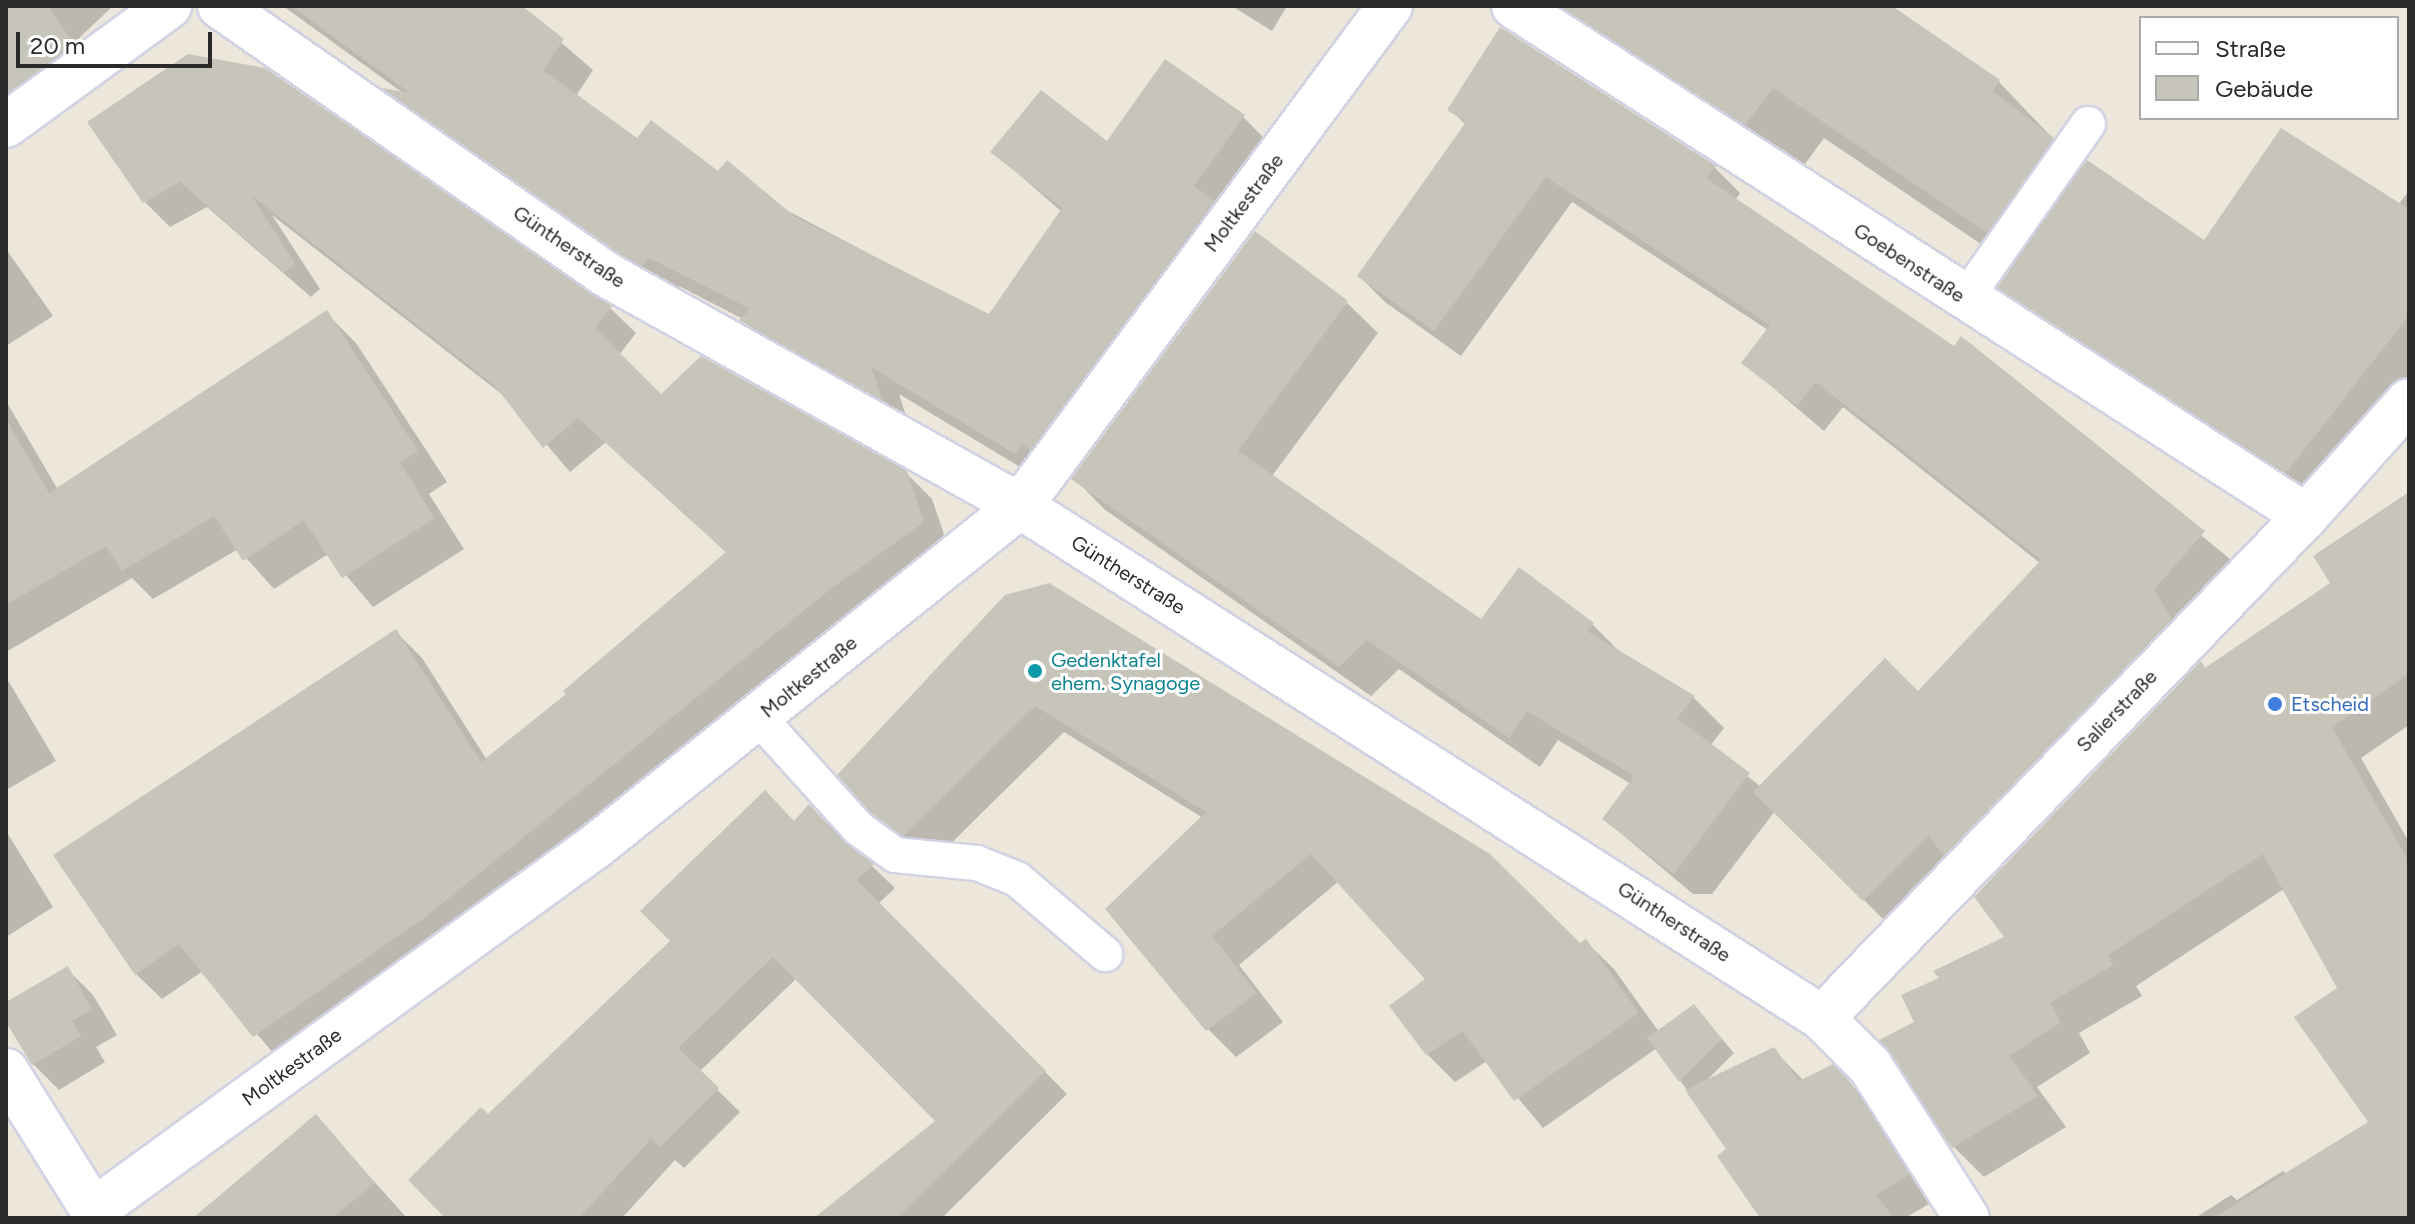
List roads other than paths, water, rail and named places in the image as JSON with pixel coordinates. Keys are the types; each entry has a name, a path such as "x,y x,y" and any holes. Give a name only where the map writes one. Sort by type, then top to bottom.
{"street":[{"path":"6,125 169,6"},
{"name":"Güntherstraße","path":"220,6 607,275 1020,506 1822,1018 1870,1066 1967,1218"},
{"name":"Moltkestraße","path":"95,1214 596,846 1020,506 1390,6"},
{"name":"Goebenstraße","path":"1514,6 2306,516"},
{"name":"Salierstraße","path":"1822,1018 2306,516 2409,401"},
{"path":"6,1071 95,1214"}],"lane":[{"path":"1965,299 2088,124"},
{"path":"759,718 858,828 895,855 977,863 1017,879 1105,954"}],"place":[{"name":"Gedenktafel ehem. Synagoge","path":"1035,671"},
{"name":"Etscheid","path":"2275,704"}]}
